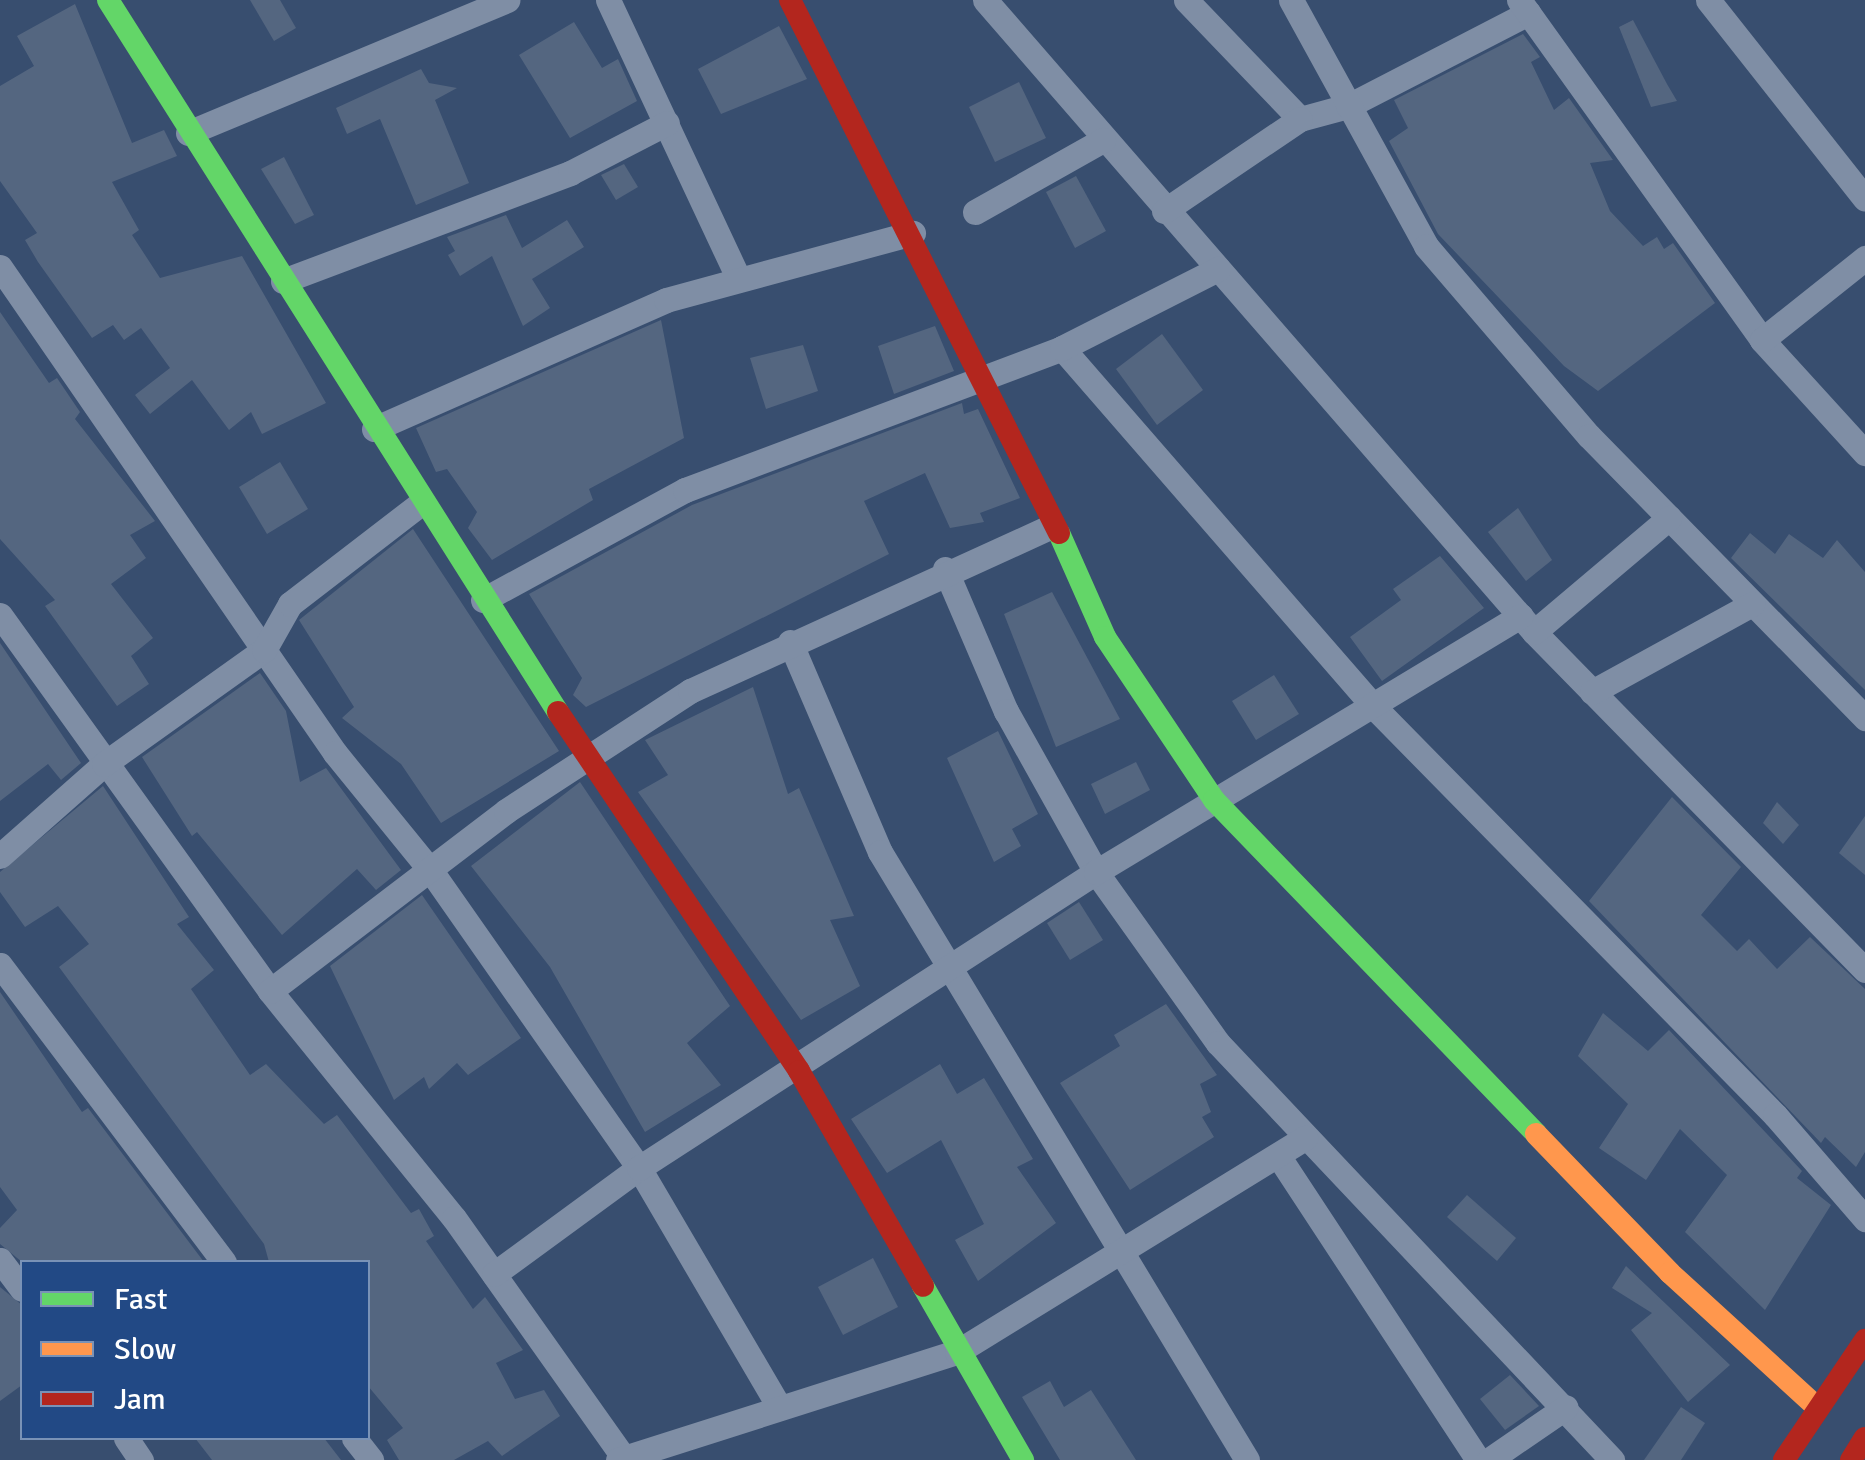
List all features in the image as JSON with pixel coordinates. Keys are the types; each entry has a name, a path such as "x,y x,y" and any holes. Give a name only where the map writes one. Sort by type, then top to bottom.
{"main road":[{"path":"108,0 483,600 800,1070 957,1352 1024,1460"},
{"path":"790,0 984,375 1106,637 1214,800 1670,1274 1818,1408"},
{"path":"1784,1460 1865,1340"},
{"path":"1852,1460 1865,1438"}],"street":[{"path":"188,133 506,0"},
{"path":"608,0 737,275"},
{"path":"985,0 1164,211 1528,624 1865,970"},
{"path":"1186,0 1300,119"},
{"path":"1292,0 1426,246 1669,518 1865,718"},
{"path":"1714,2 1865,199"},
{"path":"1164,211 1300,119 1348,106 1524,7 1762,340 1865,453"},
{"path":"283,281 570,174 667,122"},
{"path":"975,212 1104,140"},
{"path":"374,429 737,275 913,233"},
{"path":"1762,340 1865,258"},
{"path":"0,267 334,754 431,870 639,1168 780,1408"},
{"path":"483,600 685,490 1062,348 1218,269"},
{"path":"1062,348 1375,708 1775,1115 1865,1219"},
{"path":"0,856 104,764 264,650 290,604 422,503"},
{"path":"494,1274 639,1168 800,1070 1096,872 1214,800 1528,624 1669,518"},
{"path":"270,991 431,870 690,691 946,569 1052,526"},
{"path":"946,569 1006,711 1096,872 1218,1043 1612,1460"},
{"path":"1592,692 1752,604"},
{"path":"0,616 270,991 494,1274 620,1459 657,1455 780,1408 957,1352 1126,1252 1305,1138"},
{"path":"790,642 845,782 1248,1460"},
{"path":"0,965 222,1260"},
{"path":"1279,1156 1478,1460"},
{"path":"0,1260 20,1285"},
{"path":"1489,1460 1566,1408"},
{"path":"356,1440 371,1460"}],"building":[{"path":"250,0 280,0 296,28 274,41"},
{"path":"75,4 132,143 164,130 177,156 112,182 139,230 132,235 160,278 242,256 326,403 262,434 251,412 229,430 192,380 150,414 135,395 170,368 141,328 124,340 113,325 92,338 38,262 25,240 37,233 0,181 0,86 34,66 17,36"},
{"path":"1633,20 1677,101 1651,107 1619,27"},
{"path":"574,22 602,68 618,59 637,101 570,138 519,55"},
{"path":"779,26 807,79 721,114 698,69"},
{"path":"1523,34 1540,57 1531,62 1554,110 1569,98 1613,160 1590,163 1610,211 1643,246 1657,237 1664,249 1673,243 1715,303 1598,391 1564,366 1438,234 1389,141 1408,128 1394,100"},
{"path":"421,69 429,83 457,88 435,100 469,183 416,205 380,119 347,134 336,108"},
{"path":"1019,82 1046,138 995,162 969,107"},
{"path":"284,157 314,215 295,224 261,169"},
{"path":"624,164 638,187 616,200 601,175"},
{"path":"1076,176 1106,231 1075,248 1046,192"},
{"path":"506,215 522,248 567,220 584,247 532,279 550,308 523,326 492,256 460,276 448,255 455,251 447,237"},
{"path":"0,312 49,383 57,378 80,412 75,419 155,521 130,535 146,558 111,584 153,638 131,656 149,684 117,706 45,606 55,600 0,539"},
{"path":"661,320 684,438 589,489 593,500 492,560 468,528 477,512 447,469 436,472 416,428"},
{"path":"935,326 954,371 894,394 878,346"},
{"path":"1162,334 1203,390 1157,425 1116,369"},
{"path":"803,345 818,391 766,409 750,358"},
{"path":"962,403 964,414 978,409 1020,498 980,513 984,522 950,528 925,473 864,501 889,554 586,707 573,695 582,678 529,594 692,505"},
{"path":"280,462 308,509 267,534 239,487"},
{"path":"1518,508 1552,560 1526,581 1488,532"},
{"path":"413,529 559,751 441,823 401,764 342,718 354,707 299,620"},
{"path":"1750,533 1775,554 1789,534 1823,558 1837,540 1865,572 1865,690 1731,558"},
{"path":"1440,556 1484,608 1382,681 1350,637 1401,600 1393,589"},
{"path":"1052,592 1120,719 1056,747 1004,614"},
{"path":"0,643 81,763 61,780 48,764 0,801"},
{"path":"260,673 286,711 300,782 326,768 401,870 376,890 357,869 282,935 197,832 192,836 142,757"},
{"path":"1274,675 1299,714 1256,740 1232,701"},
{"path":"753,687 788,794 799,788 854,916 830,920 860,986 801,1020 638,792 668,775 645,740"},
{"path":"998,731 1038,814 1012,829 1021,846 994,862 947,758"},
{"path":"1136,762 1150,790 1105,814 1091,784"},
{"path":"580,782 730,1006 687,1043 721,1085 645,1132 550,967 471,866"},
{"path":"103,786 189,917 177,924 214,970 191,989 250,1075 266,1064 324,1124 337,1115 411,1213 419,1209 434,1236 426,1241 473,1309 485,1297 523,1350 496,1363 515,1399 544,1390 560,1416 502,1456 488,1441 454,1460 399,1460 387,1440 403,1428 370,1388 370,1260 268,1260 264,1244 59,967 89,944 58,906 25,927 0,892 0,872"},
{"path":"1672,797 1741,867 1701,915 1737,951 1749,939 1777,969 1810,937 1865,989 1865,1152 1856,1167 1825,1137 1821,1143 1589,901"},
{"path":"1777,802 1799,825 1783,844 1763,823"},
{"path":"1865,816 1865,875 1839,853"},
{"path":"422,895 521,1038 468,1075 457,1063 429,1089 424,1077 394,1100 330,966"},
{"path":"1079,902 1103,940 1070,960 1047,923"},
{"path":"0,992 82,1112 88,1108 202,1260 20,1260 0,1244 0,1228 17,1210 0,1187"},
{"path":"1166,1004 1217,1075 1200,1084 1211,1112 1202,1117 1214,1137 1130,1190 1060,1083 1120,1046 1114,1035"},
{"path":"1603,1013 1648,1051 1669,1030 1802,1171 1797,1178 1831,1205 1765,1310 1685,1232 1727,1175 1680,1129 1646,1180 1599,1148 1628,1104 1578,1056"},
{"path":"940,1064 957,1094 984,1078 1033,1159 1017,1167 1056,1223 978,1281 955,1240 984,1224 941,1140 887,1173 851,1119"},
{"path":"1467,1195 1516,1238 1497,1261 1447,1217"},
{"path":"873,1258 898,1307 843,1335 818,1287"},
{"path":"1626,1266 1730,1365 1688,1402 1631,1330 1652,1313 1612,1288"},
{"path":"0,1287 20,1303 20,1386 0,1401"},
{"path":"1510,1375 1539,1406 1505,1430 1480,1399"},
{"path":"1050,1381 1064,1407 1091,1390 1136,1460 1060,1460 1022,1397"},
{"path":"1681,1407 1705,1423 1681,1460 1644,1460"},
{"path":"197,1440 326,1440 341,1460 212,1460"}],"traffic: fast":[{"path":"108,0 558,712"},
{"path":"1059,533 1105,637 1214,800 1536,1134"},
{"path":"923,1286 1023,1460"}],"traffic: slow":[{"path":"1536,1134 1670,1273 1818,1408"}],"traffic: jam":[{"path":"790,0 1059,533"},
{"path":"558,712 799,1071 923,1286"},
{"path":"1784,1460 1865,1340"},
{"path":"1851,1460 1865,1438"}]}
